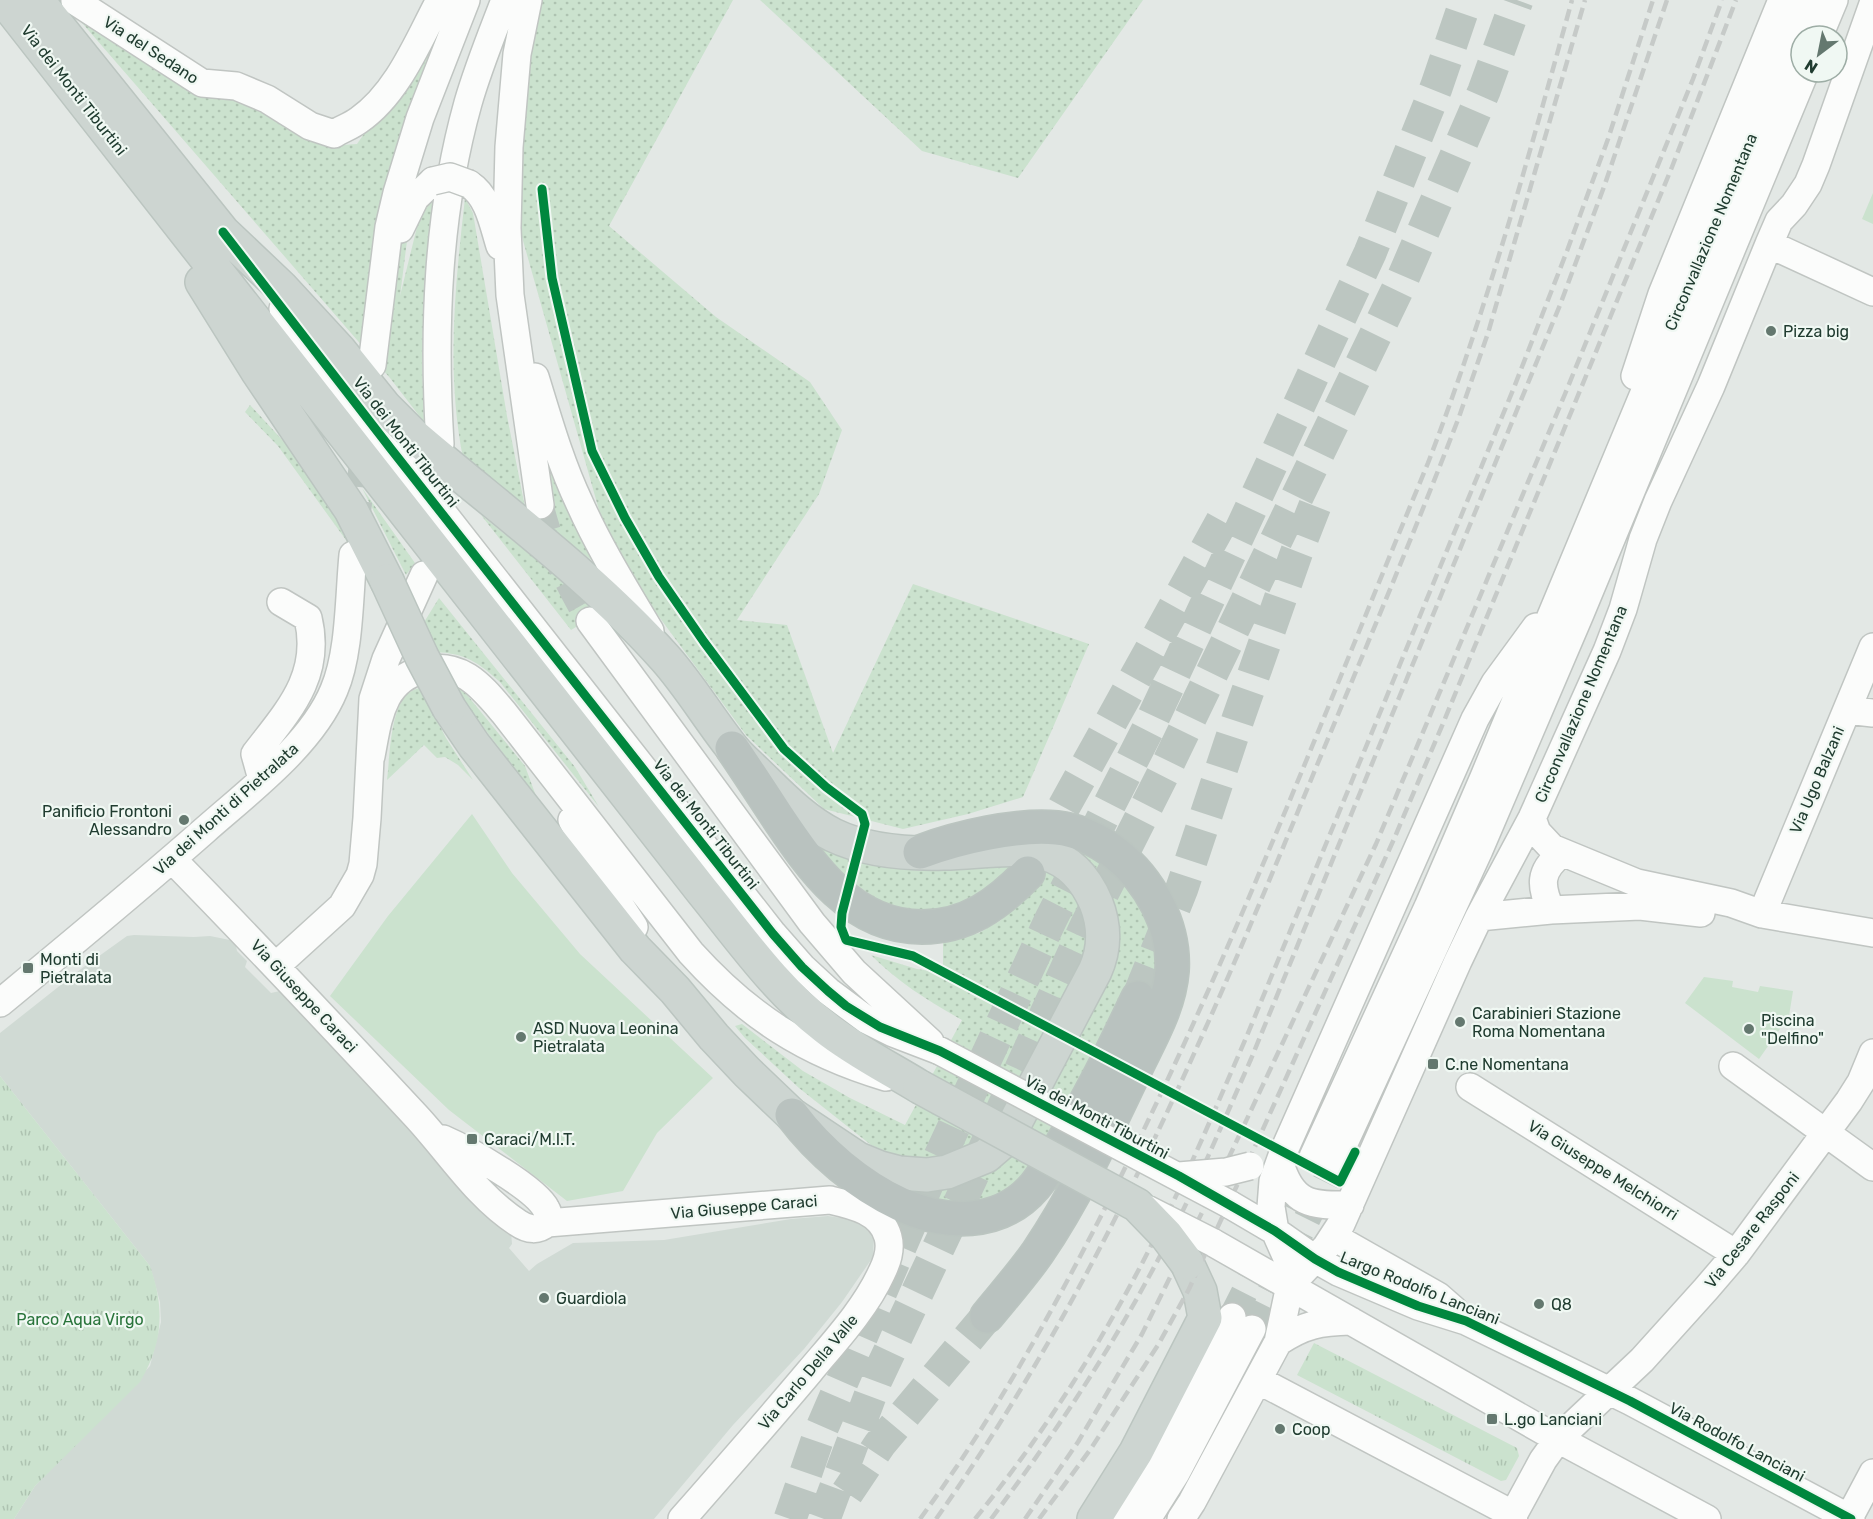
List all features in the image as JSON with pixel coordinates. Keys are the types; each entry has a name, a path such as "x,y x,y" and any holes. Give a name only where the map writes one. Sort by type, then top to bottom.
{"highway":[{"path":"732,748 817,871 847,901 879,919 916,927 940,926 962,921 989,908 1028,873"},
{"path":"920,852 966,838 1008,831 1058,828 1076,832 1106,847 1134,870 1154,897 1167,928 1170,944 1172,976 1164,1007 1095,1152 1037,1253 987,1316"},
{"path":"792,1115 820,1147 855,1176 891,1200 924,1214 947,1219 968,1219 993,1213 1026,1195 1044,1173 1102,1074 1138,998"}],"main road":[{"name":"Via dei Monti Tiburtini","path":"4,0 771,976 827,1029 920,1087 1137,1205"},
{"name":"Via dei Monti Tiburtini","path":"37,0 224,232"},
{"path":"108,133 258,372 351,510 449,708 474,745 650,966 675,990 747,1072 792,1115 850,1154 880,1168 899,1173 927,1175 947,1172 994,1151 1007,1138 1095,971 1103,943 1102,922 1099,911 1082,879 1059,859 1031,849 902,852 859,844 832,834 797,811 732,748 666,659 596,589 414,436 385,407 340,351 289,295 224,232"},
{"path":"1094,1519 1141,1443 1230,1321 1200,1291 1187,1263 1166,1235 1137,1205"}],"street":[{"path":"440,444 436,385 436,330 439,273 449,195 468,103 505,0"},
{"path":"528,0 517,54 509,147 507,228 509,284 540,505"},
{"path":"1617,456 1636,372 1662,294 1782,0"},
{"name":"Circonvallazione Nomentana","path":"1800,84 1592,588 1498,805 1323,1162 1808,0"},
{"path":"1824,24 1834,0"},
{"path":"1848,24 1857,0"},
{"name":"Via del Sedano","path":"75,1 202,83 236,86 267,99 310,126 334,134 359,120 387,93 405,65 456,1"},
{"path":"372,365 387,261 389,227 406,162 456,1"},
{"name":"Circonvallazione Nomentana","path":"1290,1285 1334,1237 1479,917 1532,818 1616,630 1643,539 1658,501 1711,386 1774,232 1812,175 1873,4"},
{"path":"1827,84 1774,232 1873,292"},
{"path":"387,261 415,198 433,181 450,177 469,184 479,191 484,199 550,428 578,500 594,533 666,659"},
{"name":"Via dei Monti Tiburtini","path":"224,232 622,743 795,958 828,991 867,1020 893,1034 939,1051 1179,1176 1275,1231 1315,1259"},
{"path":"1658,501 1693,390 1723,270"},
{"path":"1498,805 1643,539"},
{"name":"Via dei Monti di Pietralata","path":"0,1003 172,859 262,779 310,731 334,692 343,654 353,555"},
{"path":"276,966 342,906 355,886 363,864 372,708 378,680 424,575"},
{"path":"1186,1515 1278,1342 1290,1285 1287,1258 1275,1231 1271,1194 1273,1180 1281,1158 1475,718 1495,683 1559,594"},
{"path":"262,779 255,754 294,702 309,668 312,634 308,618 281,602"},
{"path":"590,621 813,923 854,972 939,1051"},
{"name":"Via Ugo Balzani","path":"1762,914 1873,646"},
{"path":"371,756 378,718 394,686 410,674 439,668 457,671 477,684 504,713 691,953 735,997 773,1027 824,1054 860,1069 920,1087"},
{"path":"1846,710 1873,713"},
{"path":"537,756 617,901 675,990"},
{"path":"1532,818 1542,840 1551,848 1643,896 1728,916 1762,914 1873,933"},
{"path":"1551,910 1544,894 1544,873 1561,854"},
{"name":"Via Giuseppe Caraci","path":"172,859 434,1135 489,1164 531,1193 546,1209 547,1223 830,1200 867,1212"},
{"path":"1479,917 1551,910 1643,896"},
{"name":"Via Cesare Rasponi","path":"1610,1392 1642,1360 1736,1254 1856,1091 1873,1053"},
{"path":"1733,1066 1873,1167"},
{"name":"Via Giuseppe Melchiorri","path":"1470,1087 1736,1254"},
{"path":"1179,1176 1232,1171 1281,1158"},
{"path":"1281,1158 1290,1188 1304,1200 1318,1204 1350,1205"},
{"name":"Via dei Monti Tiburtini","path":"1137,1205 1212,1242 1290,1285"},
{"name":"Via Carlo Della Valle","path":"682,1519 842,1334 870,1295 884,1268 889,1245 882,1225 867,1212"},
{"path":"1334,1237 1438,1296 1466,1321"},
{"name":"Largo Rodolfo Lanciani","path":"1315,1259 1374,1289 1466,1321 1610,1392"},
{"path":"1290,1285 1558,1439 1707,1519"},
{"path":"1230,1321 1211,1310 1226,1303 1240,1303 1253,1309 1263,1318 1278,1342"},
{"path":"1122,1519 1162,1454 1199,1386 1230,1321"},
{"path":"1147,1519 1176,1473 1230,1321"},
{"path":"1278,1342 1291,1333 1312,1324 1351,1322"},
{"path":"1258,1380 1513,1517 1543,1460 1558,1439 1610,1392"},
{"name":"Via Rodolfo Lanciani","path":"1610,1392 1850,1519"},
{"path":"1850,1519 1873,1473"}],"shaded area":[{"path":"127,936 210,936 235,941 237,951 247,961 245,967 271,993 280,991 511,1232 512,1244 509,1248 529,1271 573,1243 664,1240 791,1219 828,1216 855,1220 867,1226 874,1236 873,1257 842,1302 804,1349 733,1425 654,1519 14,1519 35,1486 150,1366 161,1322 160,1302 150,1266 0,1076 0,1033 81,969"}],"green space":[{"path":"541,0 733,0 609,226 716,317 810,382 842,430 819,494 737,620 787,625 833,753 913,584 1089,644 1023,797 968,814 903,829 824,809 746,735 657,614 606,535 522,237 522,103"},
{"path":"760,0 1143,0 1018,178 922,151"},
{"path":"63,1 181,83 241,102 327,146 357,144 433,36 400,296 417,227 432,196 436,201 424,295 422,362 424,422 390,378"},
{"path":"1873,193 1873,224 1862,219"},
{"path":"465,198 473,213 507,416 525,507 463,458 455,393 454,328"},
{"path":"250,405 299,458 330,504 364,565 278,446 245,412"},
{"path":"545,450 594,562 529,512 555,505"},
{"path":"362,488 415,563 406,575"},
{"path":"481,515 601,612 571,630"},
{"path":"439,598 575,767 599,807 500,682 488,671 467,658 457,655 434,652 405,653"},
{"path":"451,685 463,690 525,766 536,796 470,710 462,696 427,701 446,738 473,780 458,765 445,757 437,758 424,745 387,780 392,732 398,708 403,699 410,692 420,688"},
{"name":"ASD Nuova Leonina Pietralata","path":"472,814 512,873 580,954 713,1078 657,1133 623,1191 567,1201 449,1110 330,996 388,916"},
{"path":"1053,841 1102,858 1129,881 1156,937 1156,979 1152,999 1124,987 1100,1042 1027,1177 1006,1194 975,1205 931,1201 907,1189 978,1175 1113,967"},
{"path":"816,845 868,865 921,871 1025,860 1064,879 1080,902 1092,934 1086,968 1024,1085 983,1140 949,1157 904,1159 871,1145 799,1088 735,1026 742,1024 803,1071 850,1098 905,1125 962,1020 914,990 871,955 917,969 943,973 943,941 979,933 1001,920 1040,880 1010,867 988,890 956,908 921,913 886,905 847,879"},
{"name":"Piscina \"Delfino\"","path":"1704,977 1733,981 1732,987 1758,992 1760,986 1793,991 1789,1016 1759,1059 1685,1003"},
{"name":"Parco Aqua Virgo","path":"0,1076 150,1266 159,1311 157,1339 148,1368 140,1382 35,1486 14,1519 0,1519"},
{"path":"1314,1343 1517,1448 1519,1456 1506,1480 1501,1481 1297,1375"}],"tunnel":[{"path":"790,1519 819,1435 929,1180 1051,919 1148,729 1370,253 1436,88 1466,0"},
{"path":"824,1519 876,1380 1086,926 1165,770 1403,278 1484,91 1517,0"},
{"path":"356,528 364,447"},
{"path":"1138,998 1182,888 1238,719 1316,503"},
{"path":"540,505 560,565 590,621"},
{"path":"1040,850 1227,512"},
{"path":"1232,1317 1313,1157"},
{"path":"1252,1329 1333,1167"},
{"path":"847,1493 880,1444 987,1316"}],"railway":[{"path":"920,1519 978,1434 1057,1300 1128,1162 1247,903 1428,463 1449,406 1506,233 1572,0"},
{"path":"936,1519 992,1436 1093,1262 1182,1081 1223,989 1401,563 1459,417 1488,333 1585,0"},
{"path":"975,1519 1048,1421 1113,1316 1152,1244 1201,1142 1513,390 1608,139 1653,0"},
{"path":"991,1519 1033,1462 1129,1313 1161,1255 1214,1144 1560,305 1605,184 1667,0"},
{"path":"1025,1519 1078,1442 1142,1334 1223,1170 1376,844 1565,394 1693,79 1722,0"},
{"path":"1039,1519 1090,1450 1158,1345 1189,1289 1258,1140 1394,839 1444,721 1672,167 1736,0"}],"cycle path":[{"path":"542,189 552,278 592,451 625,518 659,577 704,642 784,749 826,787 862,814 865,824 842,913 841,927 846,940 913,956 1340,1182 1355,1152"},
{"path":"223,232 773,934 802,967 846,1006 880,1027 940,1051 1179,1176 1275,1231 1338,1272 1418,1306 1466,1321 1630,1401 1851,1519"}],"place":[{"name":"Pizza big","path":"1771,331"},
{"name":"Panificio Frontoni Alessandro","path":"184,820"},
{"name":"Monti di Pietralata","path":"28,968"},
{"name":"Carabinieri Stazione Roma Nomentana","path":"1460,1022"},
{"name":"Piscina \"Delfino\"","path":"1749,1029"},
{"name":"ASD Nuova Leonina Pietralata","path":"521,1037"},
{"name":"C.ne Nomentana","path":"1433,1064"},
{"name":"Caraci/M.I.T.","path":"472,1139"},
{"name":"Guardiola","path":"544,1298"},
{"name":"Q8","path":"1539,1304"},
{"name":"L.go Lanciani","path":"1492,1419"},
{"name":"Coop","path":"1280,1429"}]}
